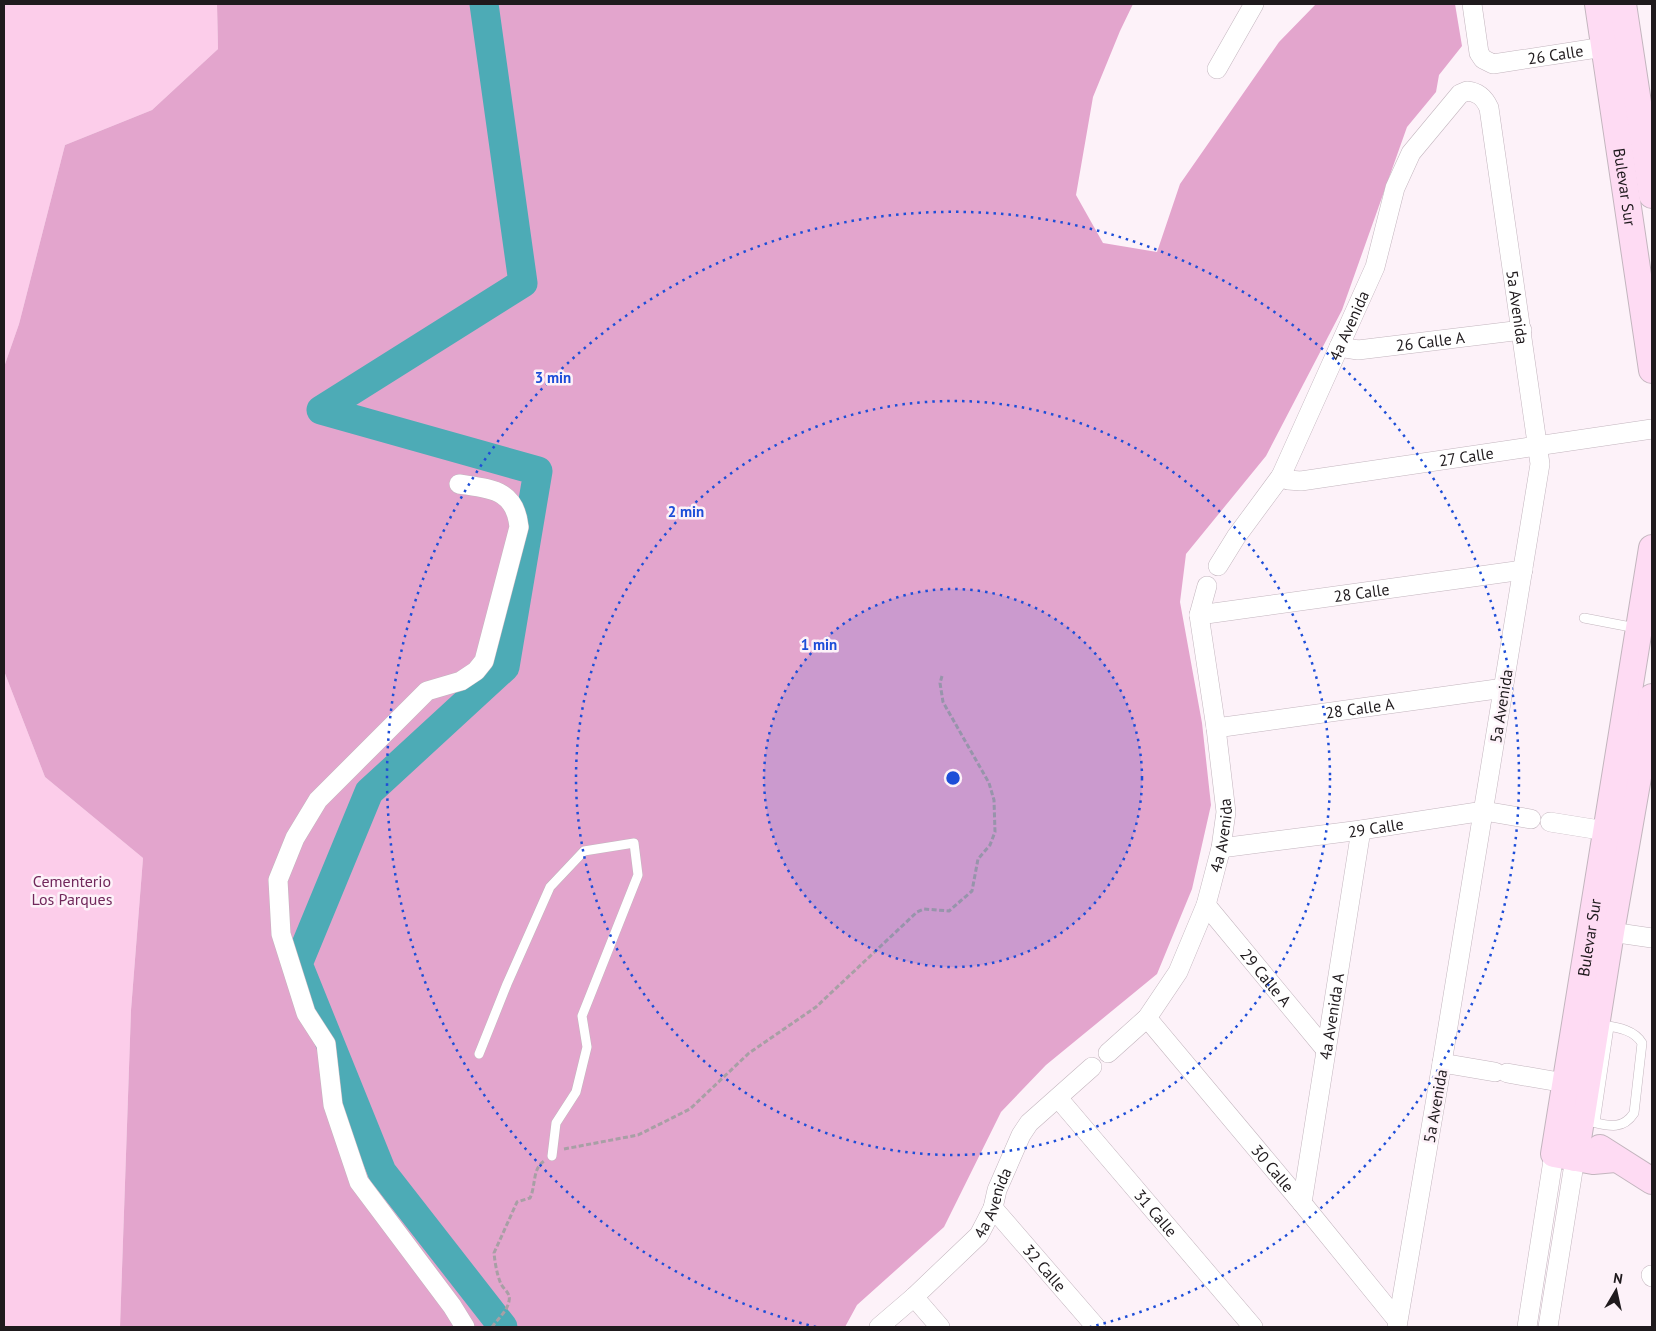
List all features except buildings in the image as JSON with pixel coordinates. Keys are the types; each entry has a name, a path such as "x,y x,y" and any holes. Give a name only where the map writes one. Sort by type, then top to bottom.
{"main road":[{"name":"Bulevar Sur","path":"1598,4 1616,44 1645,95 1652,195"},
{"name":"Bulevar Sur","path":"1623,4 1616,44 1612,100 1652,370"},
{"name":"Bulevar Sur","path":"1574,1136 1565,1083 1652,548"},
{"name":"Bulevar Sur","path":"1574,1136 1603,1025 1610,932 1642,787 1652,697"},
{"path":"1574,1136 1593,1161 1615,1159 1652,1181"}],"street":[{"path":"1217,69 1254,4"},
{"name":"26 Calle","path":"1472,4 1478,49 1483,59 1493,64 1616,44"},
{"name":"4a Avenida","path":"1218,566 1236,537 1281,476 1375,267 1395,188 1411,153 1460,94 1467,91 1473,92"},
{"name":"5a Avenida","path":"1397,1324 1484,811 1540,464 1539,446 1489,108 1483,98 1473,92"},
{"path":"1612,100 1645,95"},
{"name":"26 Calle A","path":"1339,348 1358,350 1522,330"},
{"name":"27 Calle","path":"1281,476 1288,480 1301,481 1652,429"},
{"path":"460,484 492,489 507,498 517,512 518,527 484,661 476,671 461,681 427,691 318,800 295,838 278,880 281,934 306,1013 326,1044 333,1106 358,1182 452,1306 465,1327"},
{"name":"28 Calle","path":"1199,614 1523,570"},
{"name":"4a Avenida","path":"1108,1053 1146,1018 1178,972 1206,905 1221,848 1226,812 1199,614 1206,586"},
{"name":"28 Calle A","path":"1216,728 1504,688"},
{"name":"29 Calle","path":"1221,848 1361,830 1484,811 1530,819"},
{"path":"1550,822 1606,832"},
{"name":"4a Avenida A","path":"1302,1203 1361,830"},
{"name":"29 Calle A","path":"1206,905 1326,1050"},
{"path":"1610,932 1652,938"},
{"name":"30 Calle","path":"1146,1018 1302,1203 1397,1324"},
{"path":"1442,1063 1565,1083"},
{"name":"4a Avenida","path":"879,1327 914,1297 979,1235 993,1208 997,1190 1029,1124 1092,1067"},
{"name":"31 Calle","path":"1058,1098 1254,1327"},
{"name":"Bulevar Sur","path":"1527,1327 1574,1136"},
{"name":"Bulevar Sur","path":"1548,1327 1574,1136"},
{"name":"32 Calle","path":"993,1208 1096,1327"},
{"path":"914,1297 940,1327"}],"lane":[{"path":"1584,618 1639,628"},
{"path":"479,1054 507,984 550,887 584,851 634,844 638,874 582,1016 587,1047 576,1092 556,1123 552,1156"},
{"path":"1574,1136 1628,1121 1634,1112 1642,1043 1637,1036 1622,1029 1603,1025"}],"path":[{"path":"492,1327 508,1305 510,1299 509,1294 501,1285 494,1253 517,1202 530,1198 539,1164 564,1149 638,1136 690,1109 749,1053 816,1007 917,912 924,909 949,910 972,891 978,859 990,845 995,832 994,800 989,783 944,702 940,683 942,676"}],"green space":[{"path":"4,4 217,4 218,49 152,110 65,145 19,324 4,367"},
{"name":"Cementerio Los Parques","path":"4,671 45,777 143,858 131,1010 120,1327 4,1327"}],"shaded area":[{"path":"217,4 1133,4 1093,97 1076,195 1103,243 1157,252 1180,184 1279,42 1316,4 1455,4 1462,46 1439,75 1436,92 1407,127 1342,310 1266,456 1186,554 1180,602 1202,723 1211,805 1192,889 1157,974 1046,1065 1001,1112 944,1227 857,1305 845,1327 120,1327 131,1010 143,858 45,777 4,671 4,367 19,324 65,145 152,110 218,49"}],"waterway":[{"path":"484,4 523,283 321,410 538,471 505,667 369,792 298,964 382,1172 503,1327"}]}
